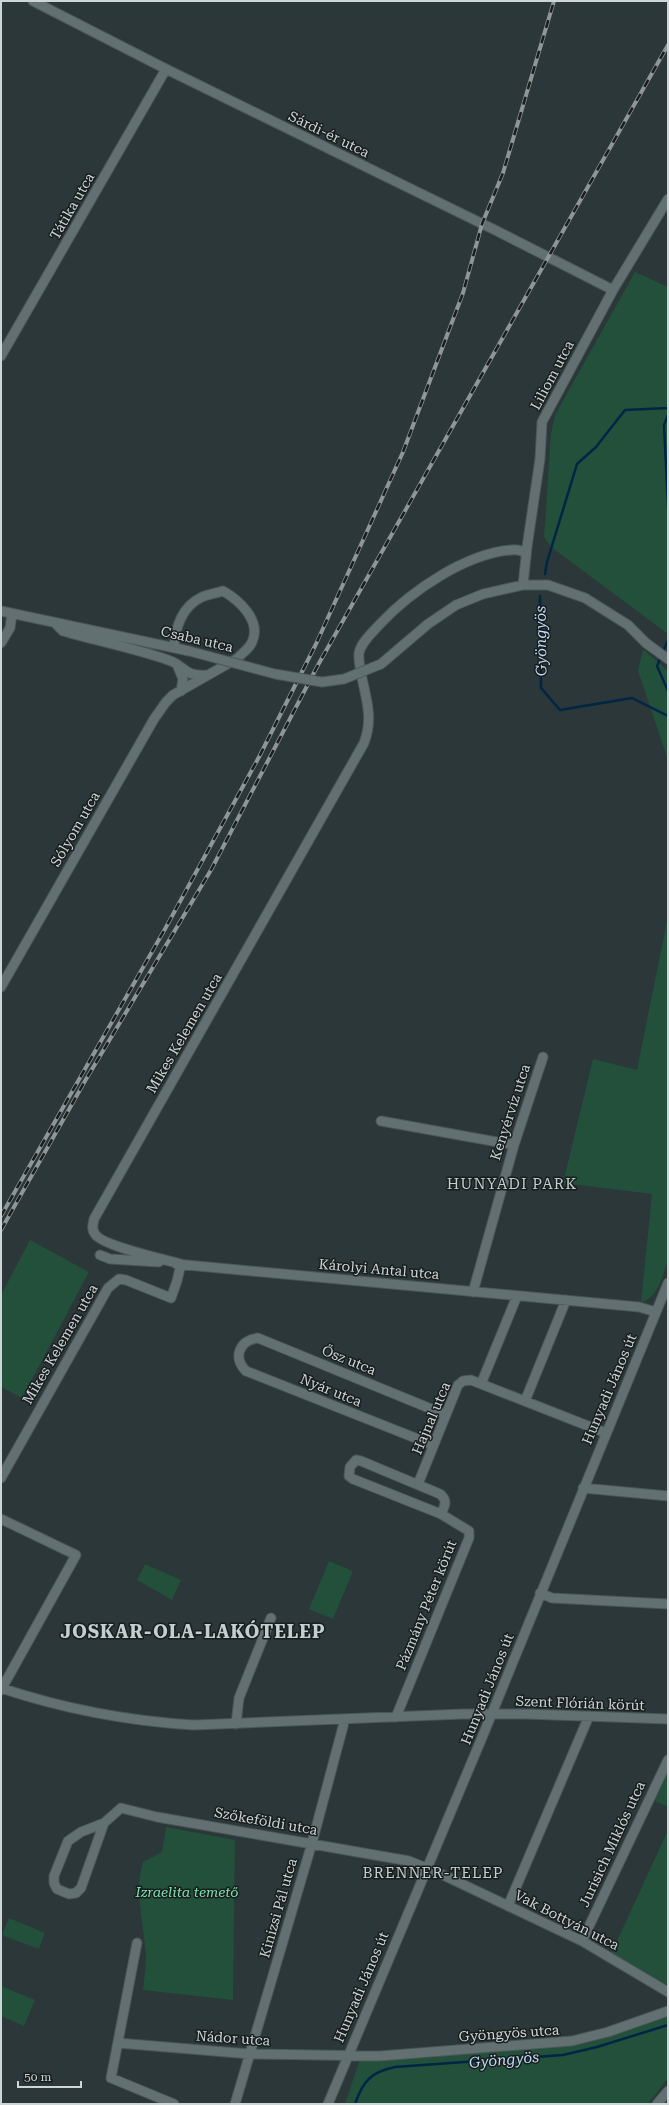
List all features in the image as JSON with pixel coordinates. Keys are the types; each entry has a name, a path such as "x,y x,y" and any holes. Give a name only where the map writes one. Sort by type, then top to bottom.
{"street":[{"name":"Sárdi-ér utca","path":"33,1 166,69 614,290"},
{"name":"Tátika utca","path":"1,356 166,69"},
{"name":"Liliom utca","path":"523,584 526,552 540,459 542,422 614,290 668,199"},
{"name":"Mikes Kelemen utca","path":"1,1478 108,1288 119,1279 126,1280 171,1298 177,1281 180,1264 106,1242 95,1236 92,1228 94,1219 364,743 370,723 360,665 359,653 363,644 374,630 402,602 432,581 464,564 490,554 511,550 526,552"},
{"path":"523,584 548,584 585,598 628,625 668,659"},
{"name":"Csaba utca","path":"1,611 56,624 189,650 275,674 331,682 352,677 381,664 433,620 456,605 483,594 523,584"},
{"name":"Sólyom utca","path":"1,987 154,719 166,702 181,691 238,658 253,641 253,628 250,615 243,605 223,591 202,597 188,607 180,619 174,638 174,648"},
{"path":"1,643 10,628 12,614"},
{"name":"Csaba utca","path":"56,624 63,632 170,660 185,672 196,676 208,675"},
{"path":"177,666 183,679 181,691"},
{"name":"Kenyérvíz utca","path":"473,1292 514,1144 543,1057"},
{"path":"381,1120 514,1144"},
{"name":"Károlyi Antal utca","path":"100,1255 110,1259 180,1264 639,1307 656,1312"},
{"name":"Hunyadi János út","path":"328,2104 492,1715 540,1593 668,1283"},
{"path":"481,1384 517,1296"},
{"path":"525,1401 566,1300"},
{"name":"Ősz utca","path":"242,1346 250,1339 258,1338 446,1415"},
{"name":"Nyár utca","path":"242,1346 238,1358 240,1365 246,1371 433,1445"},
{"name":"Hajnal utca","path":"418,1484 458,1385 463,1381 471,1380 606,1433"},
{"name":"Pázmány Péter körút","path":"396,1717 468,1538 469,1531 465,1527 441,1514 353,1479 349,1472 352,1463 356,1460 418,1484"},
{"path":"418,1484 440,1494 445,1498 446,1503 441,1514"},
{"path":"583,1488 668,1496"},
{"path":"1,1518 76,1555 1,1689 51,1704 117,1717 187,1724 236,1724 396,1717 492,1715"},
{"path":"540,1593 552,1598 668,1604"},
{"path":"236,1724 239,1698 271,1618"},
{"name":"Szent Flórián körút","path":"492,1715 589,1716 668,1719"},
{"path":"508,1906 589,1716"},
{"name":"Kinizsi Pál utca","path":"235,2104 312,1843 346,1719"},
{"name":"Jurisich Miklós utca","path":"582,1941 668,1760"},
{"name":"Szőkeföldi utca","path":"104,1823 81,1888 76,1893 69,1894 57,1889 54,1882 54,1876 68,1842 81,1832 104,1823 121,1808 158,1817 409,1860 428,1868"},
{"name":"Vak Bottyán utca","path":"428,1868 582,1941 668,1992"},
{"path":"137,1943 111,2078 174,2104"},
{"name":"Gyöngyös utca","path":"347,2057 380,2056 572,2041 608,2032 668,2011"},
{"name":"Nádor utca","path":"118,2043 250,2054 347,2057"},
{"path":"657,2104 668,2090"}],"green space":[{"path":"635,272 668,287 668,634 551,547 544,537 551,433 555,415"},
{"path":"643,649 668,671 668,760 638,671"},
{"path":"668,916 668,1260 662,1279 656,1291 647,1300 641,1302 652,1194 563,1183 593,1059 637,1070"},
{"path":"30,1240 89,1272 22,1398 1,1387 1,1295"},
{"path":"329,1561 353,1571 333,1619 309,1609"},
{"path":"145,1564 181,1580 172,1600 137,1580"},
{"path":"668,1772 668,1807 655,1801"},
{"name":"Izraelita temető","path":"166,1827 235,1840 233,2000 143,1990 146,1956 139,1897 140,1873 143,1862 162,1852"},
{"path":"668,1830 668,1985 610,1956"},
{"path":"9,1918 45,1933 39,1949 2,1935"},
{"path":"1,1986 35,2000 24,2026 1,2016"},
{"path":"668,2008 668,2078 648,2104 345,2104 360,2059 566,2043"}],"waterway":[{"name":"Gyöngyös","path":"545,574 547,562 577,464 596,447 625,410 668,408"},
{"name":"Gyöngyös","path":"668,415 664,425 668,506"},
{"name":"Gyöngyös","path":"540,596 541,688 560,710 632,698 668,716"},
{"name":"Gyöngyös","path":"663,652 668,640"},
{"name":"Gyöngyös","path":"661,657 657,666 668,691"},
{"name":"Gyöngyös","path":"355,2104 361,2089 369,2079 387,2069 395,2067 563,2055 597,2047 668,2025"}],"railway":[{"path":"1,1216 165,929 259,757 316,644 403,452 463,293 482,224 503,173 554,1"},
{"path":"1,1230 85,1081 211,870 318,665 668,45"}],"district":[{"name":"HUNYADI PARK","path":"512,1184"},
{"name":"JOSKAR-OLA-LAKÓTELEP","path":"193,1631"},
{"name":"BRENNER-TELEP","path":"433,1873"}]}
